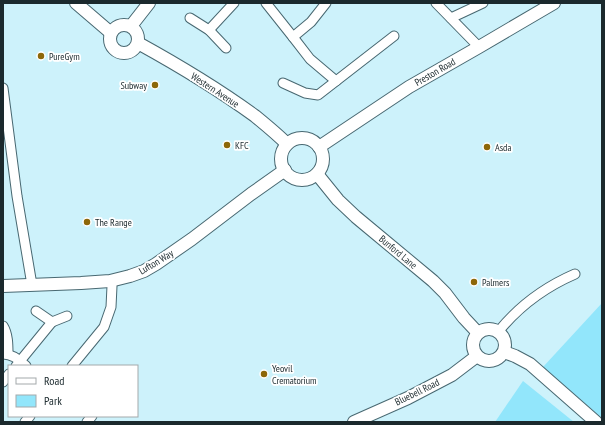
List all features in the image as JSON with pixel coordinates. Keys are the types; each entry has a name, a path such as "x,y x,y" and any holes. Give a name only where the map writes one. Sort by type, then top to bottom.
{"street":[{"path":"76,3 111,33"},
{"path":"131,26 150,3"},
{"path":"209,30 234,3"},
{"path":"266,3 310,59 336,81"},
{"path":"293,37 310,22 326,3"},
{"path":"436,3 479,47"},
{"path":"451,18 483,3"},
{"name":"Preston Road","path":"320,147 409,87 554,3"},
{"path":"190,18 209,30 226,48"},
{"path":"117,26 131,26 137,32 138,43 130,52 121,53 112,46 110,42 111,33 117,26"},
{"path":"283,83 305,93 318,95 394,36"},
{"name":"Western Avenue","path":"138,43 170,60 232,101 255,117 287,144"},
{"path":"3,88 17,196 32,285"},
{"path":"304,138 310,139 320,147 323,158 317,174 304,180 298,180 288,175 284,170 281,157 287,144 292,140 304,138"},
{"name":"Lufton Way","path":"3,286 110,281 144,271 192,239 284,170"},
{"name":"Bunford Lane","path":"317,174 338,200 356,217 445,293 464,318 478,333"},
{"path":"498,332 521,307 563,279 575,274"},
{"path":"73,365 104,327 111,307 112,286 110,281"},
{"path":"36,311 52,322"},
{"path":"3,326 5,328 8,340 5,354 21,364 52,322 67,316"},
{"path":"488,329 494,329 498,332 504,339 505,348 501,356 491,361 486,361 477,356 474,352 473,342 478,333 488,329"},
{"path":"504,352 530,364 596,422"},
{"name":"Bluebell Road","path":"354,422 408,398 452,375 477,356"}],"green space":[{"path":"602,303 602,418 543,367"},
{"path":"523,381 574,422 495,422"}],"place":[{"name":"PureGym","path":"41,56"},
{"name":"Subway","path":"155,85"},
{"name":"KFC","path":"227,145"},
{"name":"Asda","path":"487,147"},
{"name":"The Range","path":"87,222"},
{"name":"Palmers","path":"474,282"},
{"name":"Yeovil Crematorium","path":"264,374"}]}
